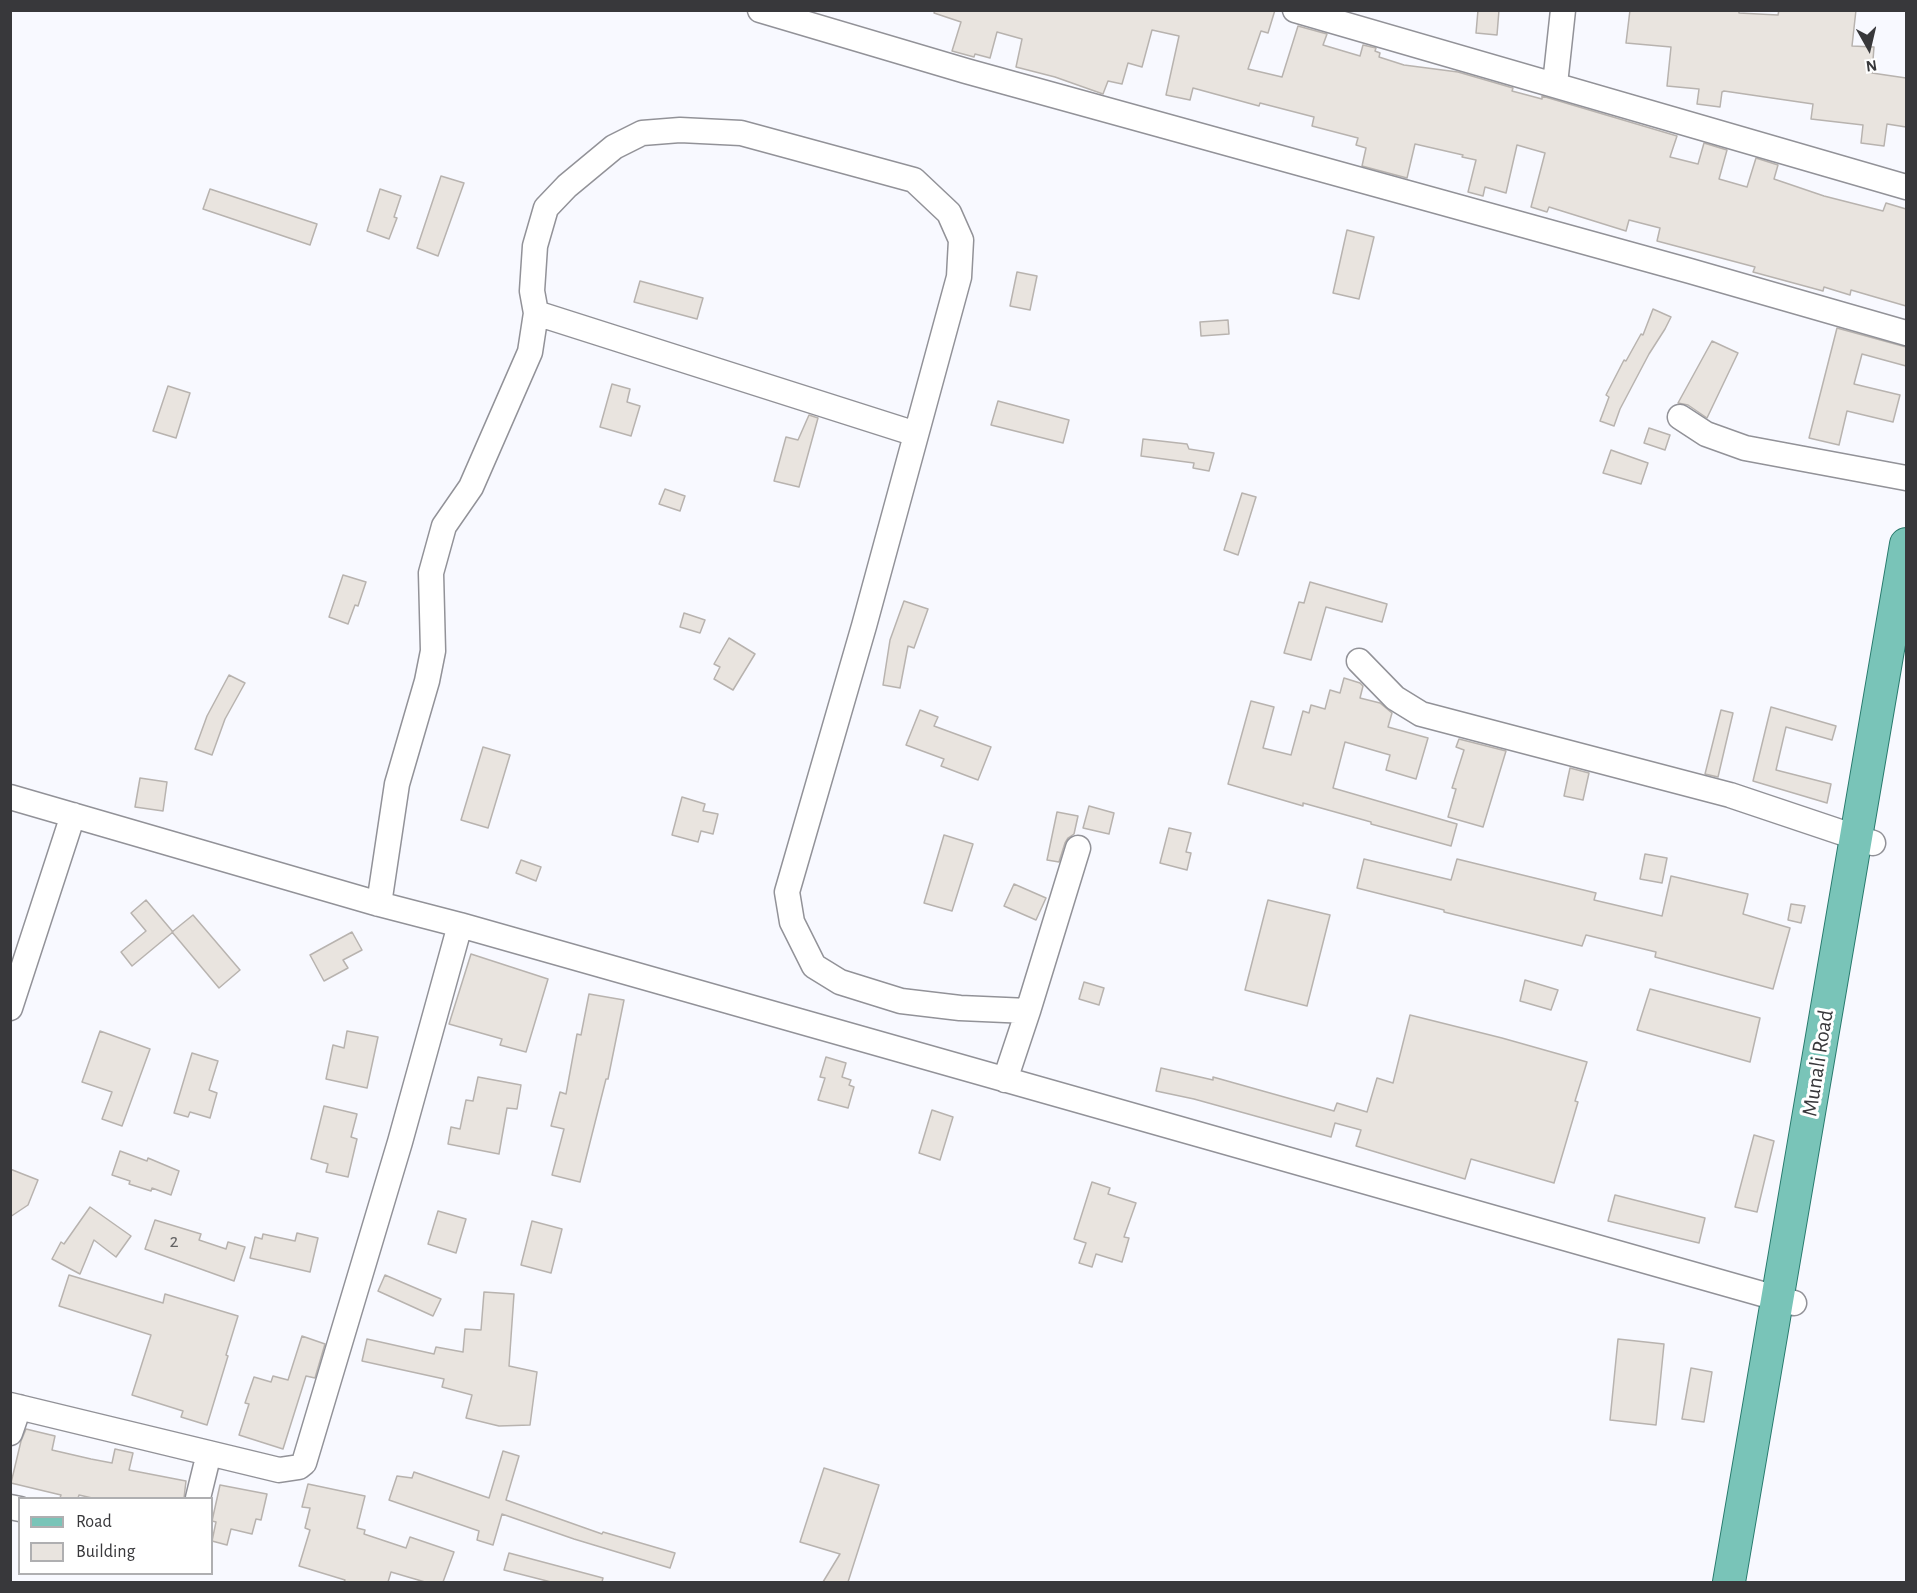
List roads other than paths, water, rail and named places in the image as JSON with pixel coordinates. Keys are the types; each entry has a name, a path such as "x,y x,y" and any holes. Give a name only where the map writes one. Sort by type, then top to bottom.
{"main road":[{"name":"Munali Road","path":"1746,1582 1786,1301 1864,840 1906,544"},
{"name":"Munali Road","path":"1864,840 1906,652"},
{"name":"Munali Road","path":"1729,1582 1786,1301"}],"street":[{"path":"760,10 966,71 1474,210 1906,333"},
{"path":"1556,84 1563,10"},
{"path":"1299,11 1906,187"},
{"path":"379,904 397,784 427,681 433,651 431,573 444,526 471,488 530,352 536,313 532,291 535,246 546,208 567,186 614,147 642,133 680,130 741,133 914,180 949,213 961,240 959,277 864,626 787,892 792,922 814,966 840,982 901,1001 960,1008 1028,1011"},
{"path":"536,313 916,435"},
{"path":"1680,417 1706,434 1745,448 1906,478"},
{"path":"1359,661 1395,698 1421,714 1730,795 1864,840"},
{"path":"10,797 379,904 1425,1197 1786,1301"},
{"path":"10,1008 73,815"},
{"path":"1005,1080 1078,848"},
{"path":"10,1433 14,1406 279,1470 299,1467 304,1463 400,1142 460,925"},
{"path":"198,1497 209,1453"}]}
